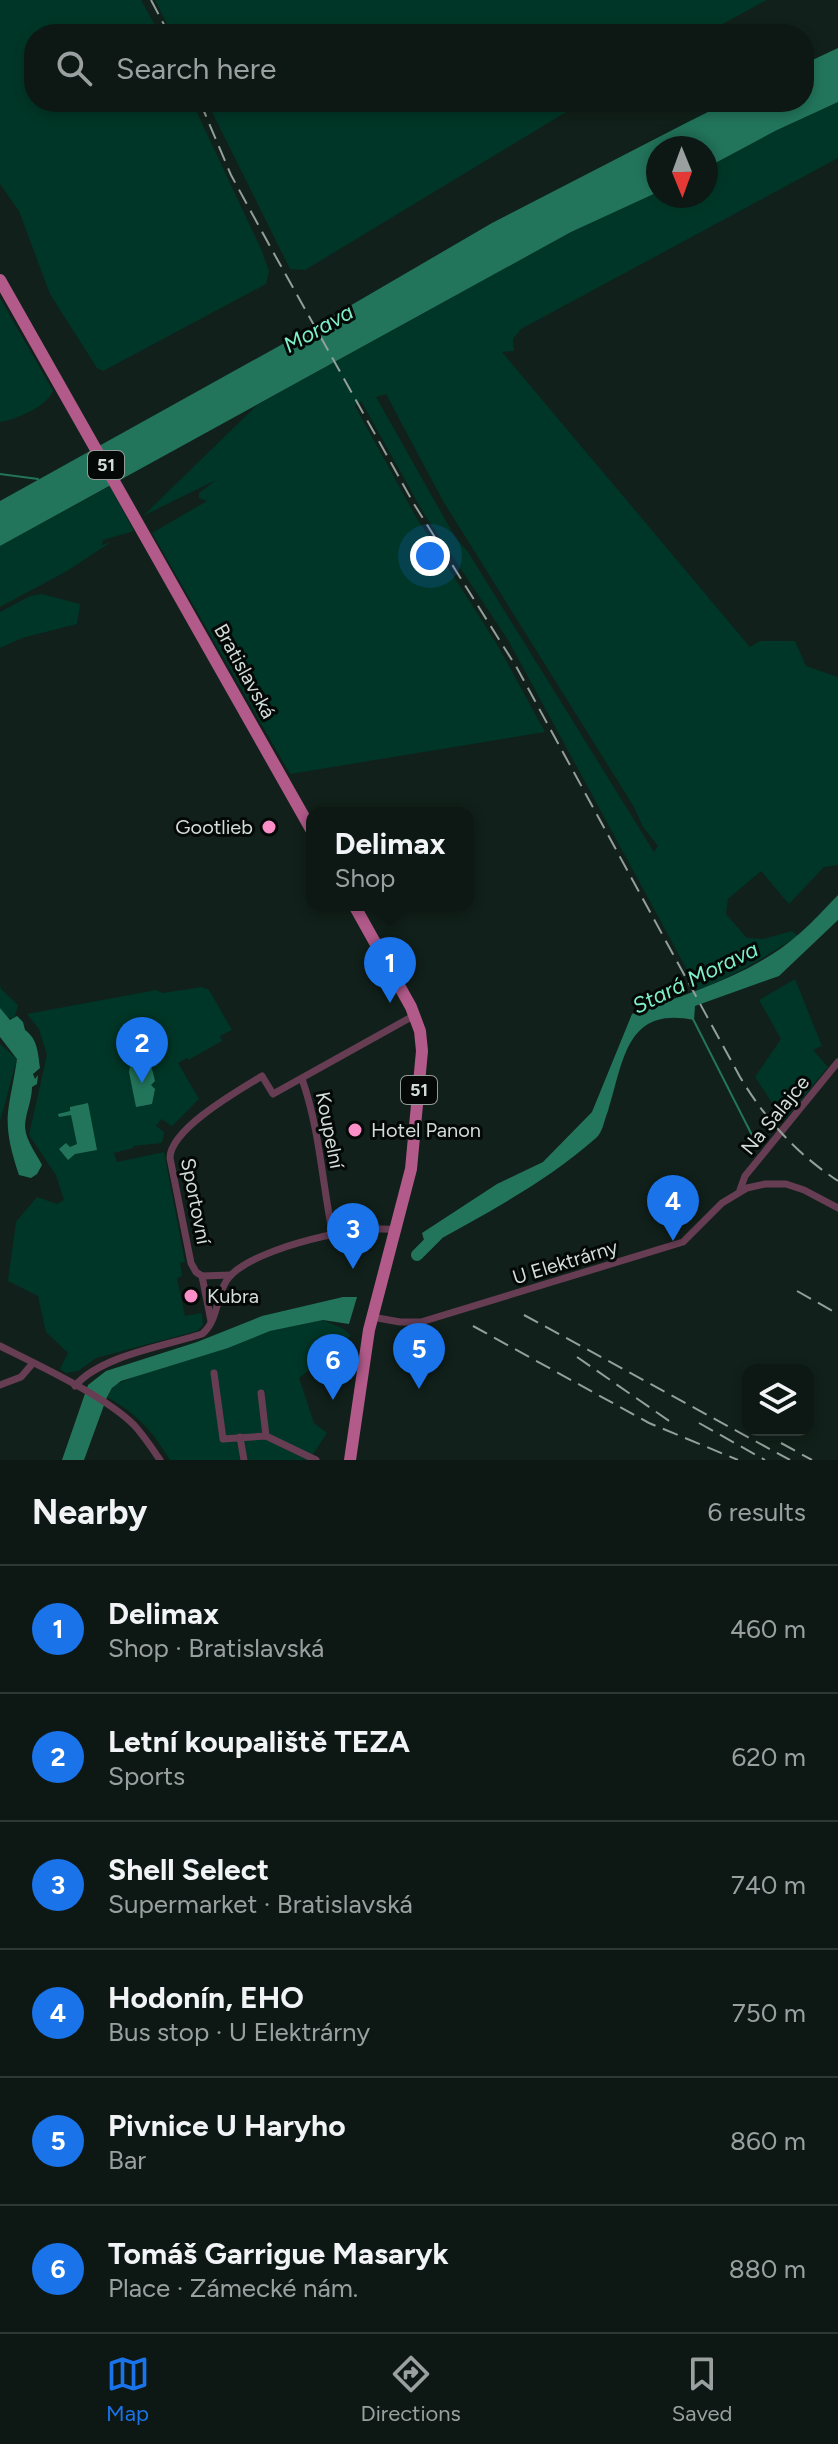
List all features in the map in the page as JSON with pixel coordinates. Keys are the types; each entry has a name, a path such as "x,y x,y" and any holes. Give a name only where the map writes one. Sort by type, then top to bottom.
{"main road":[{"name":"Bratislavská","path":"0,280 306,820"},
{"name":"51","path":"350,1460 372,1317 411,1169 422,1038 415,1015 357,911"}],"street":[{"path":"302,1079 415,1015"},
{"name":"Na Salajce","path":"740,1190 745,1176 838,1062"},
{"name":"Sportovní","path":"202,1276 191,1263 170,1152 176,1141 211,1106 262,1076 273,1094 302,1079"},
{"name":"Koupelní","path":"302,1079 318,1134 324,1192 333,1236"},
{"path":"740,1190 765,1184 786,1184 838,1208"},
{"name":"U Elektrárny","path":"372,1317 421,1322 683,1242 722,1203 740,1190"},
{"path":"212,1323 202,1276 231,1275 285,1245 333,1236 396,1230"},
{"path":"75,1386 105,1364 202,1334 212,1323 231,1275"},
{"path":"0,1346 84,1391 133,1424 160,1460"},
{"path":"0,1385 21,1377 33,1363"},
{"path":"214,1373 223,1439 266,1436 316,1460"},
{"path":"261,1393 266,1436"},
{"path":"240,1437 244,1460"}],"shaded area":[{"path":"0,0 141,0 154,24 24,24 24,112 197,112 262,251 269,271 266,284 103,371 97,368 50,294 19,211 0,184"},
{"path":"155,0 767,0 723,24 167,24"},
{"path":"838,102 838,158 521,329 513,339 514,351 502,352 750,647 760,641 795,641 806,666 838,677 838,865 824,867 789,904 761,871 728,899 726,914 747,938 763,939 792,931 798,936 737,972 698,990 508,640 423,512 361,401 355,406 416,517 498,646 545,732 290,774 152,533 207,501 199,498 199,493 216,480 143,516 257,405 571,232 646,198 646,208 718,208 718,162","holes":["386,394 443,501 634,807 643,827 658,846 654,852 468,552 455,537 376,397"]},
{"path":"212,112 566,112 305,270 290,269"},
{"path":"0,298 53,391 30,411 0,422"},
{"path":"110,486 134,531 103,540 102,545 111,542 67,571 0,607 0,546"},
{"path":"42,594 80,604 77,624 22,638 0,648 0,612 30,596"},
{"path":"795,979 822,1046 813,1050 828,1067 784,1121 755,1077 781,1039 759,1000"},
{"path":"0,984 1,989 18,1005 14,1019 6,1017 0,1008"},
{"path":"202,987 209,990 232,1030 220,1036 222,1041 191,1061 187,1058 178,1063 199,1099 172,1126 161,1119 156,1126 164,1132 162,1143 133,1146 114,1153 117,1162 164,1152 185,1262 180,1263 182,1276 177,1278 185,1316 202,1313 203,1325 197,1331 96,1358 78,1371 66,1373 60,1369 68,1353 46,1332 38,1296 8,1281 16,1222 37,1197 57,1204 64,1200 56,1175 29,1135 47,1055 39,1029 27,1014 156,990 163,993"},
{"path":"0,1044 17,1059 0,1121"},
{"path":"323,1320 344,1329 351,1336 299,1378 314,1423 327,1433 309,1460 170,1460 143,1424 107,1397 115,1385 150,1370 228,1348 270,1331"}],"water":[{"path":"838,48 838,102 718,162 718,136 662,136 708,112 814,112 814,59"},
{"name":"Morava","path":"646,144 646,198 571,232 0,546 0,501 324,321 492,223"},
{"path":"838,895 838,920 779,976 695,1006 694,1020 671,1018 654,1021 641,1029 624,1056 603,1126 596,1138 535,1184 426,1247 422,1233 497,1184 543,1162 592,1112 632,1014 719,982 761,961 799,934"},
{"path":"0,1008 10,1020 17,1016 23,1022 38,1052 40,1068 33,1074 35,1079 38,1075 37,1084 32,1087 25,1127 29,1142 42,1165 31,1178 19,1175 10,1140 9,1104 17,1059 0,1037"},
{"path":"132,1056 149,1057 155,1081 151,1085 155,1089 152,1104 136,1107 129,1072"},
{"path":"88,1103 97,1150 75,1154 68,1160 59,1149 66,1143 70,1147 77,1144 71,1115 59,1117 58,1114 70,1111 70,1107"},
{"path":"343,1297 357,1297 349,1324 323,1320 270,1331 228,1348 121,1381 107,1397 84,1460 62,1460 88,1385 106,1371 197,1342 262,1316"}],"waterway":[{"path":"0,474 38,479"},
{"path":"693,1019 756,1143"},
{"name":"Stará Morava","path":"417,1255 437,1235"}],"railway":[{"path":"151,0 164,24"},
{"path":"204,112 231,175 272,250 414,504 517,668 740,1077 783,1135 838,1181"},
{"path":"797,1291 838,1314"},
{"path":"524,1315 790,1460"},
{"path":"473,1326 649,1423 738,1460"},
{"path":"577,1357 675,1425"},
{"path":"699,1423 765,1460"},
{"path":"781,1443 812,1460"}],"place":[{"name":"Gootlieb","path":"269,827"},
{"name":"Delimax","path":"390,1003"},
{"name":"Letní koupaliště TEZA","path":"142,1083"},
{"name":"Hotel Panon","path":"355,1130"},
{"name":"Hodonín, EHO","path":"673,1241"},
{"name":"Shell Select","path":"353,1269"},
{"name":"Kubra","path":"191,1296"},
{"name":"Pivnice U Haryho","path":"419,1389"},
{"name":"Tomáš Garrigue Masaryk","path":"333,1400"}]}
